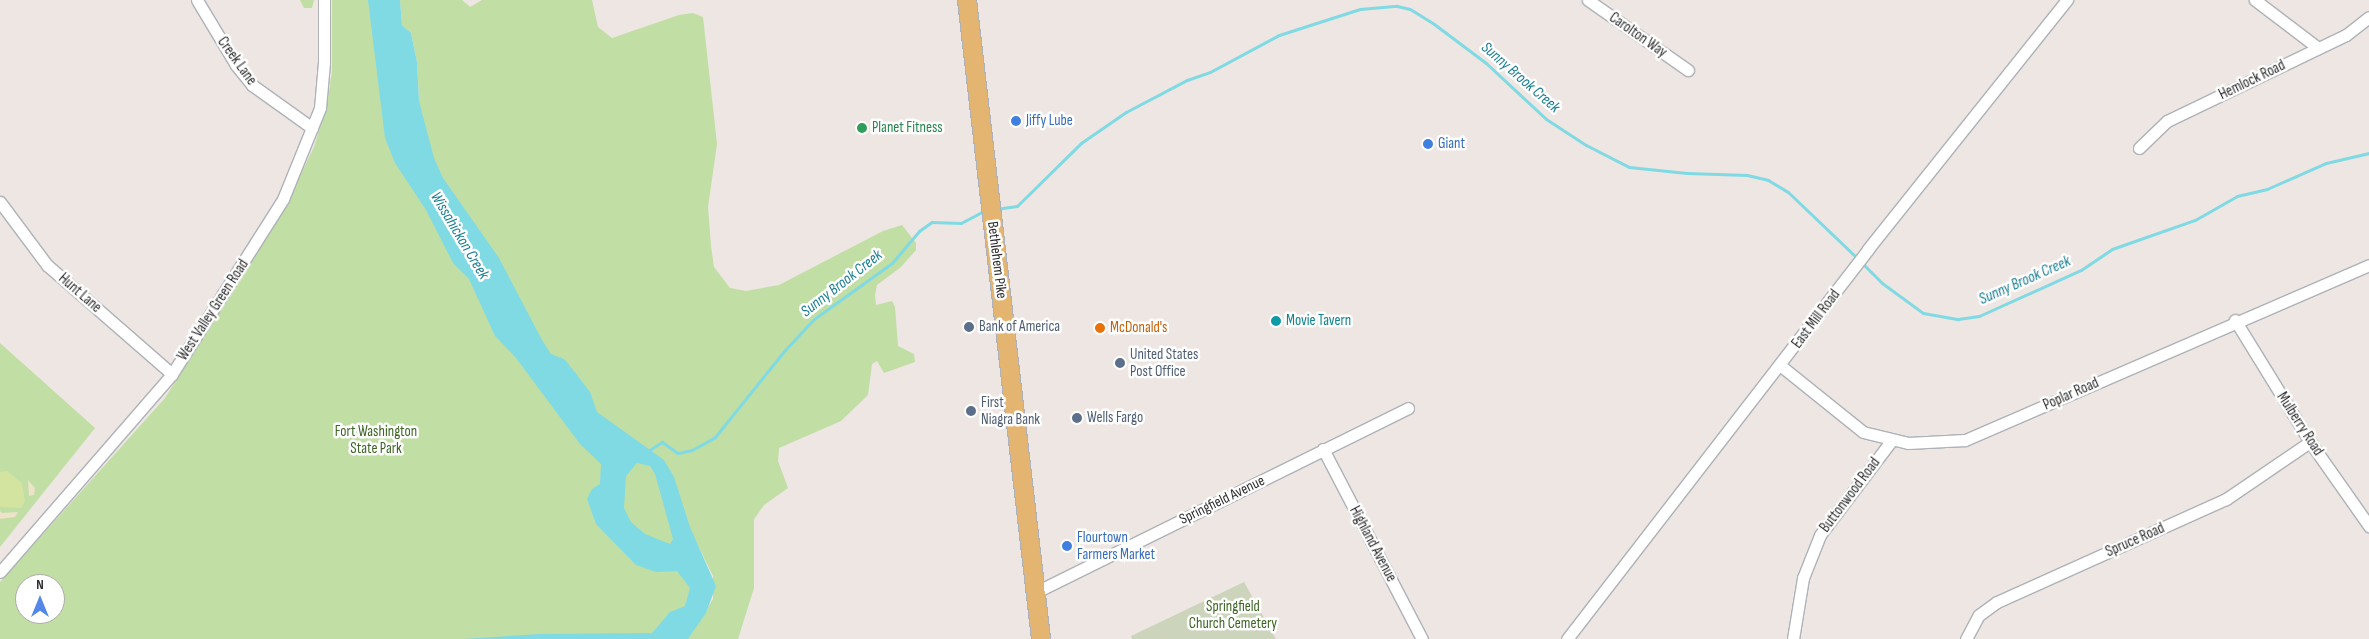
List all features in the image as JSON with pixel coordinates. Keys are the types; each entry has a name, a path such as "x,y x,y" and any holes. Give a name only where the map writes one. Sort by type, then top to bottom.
{"main road":[{"name":"Bethlehem Pike","path":"967,0 1042,639"}],"street":[{"name":"Creek Lane","path":"197,0 236,65 252,86 312,128"},
{"name":"West Valley Green Road","path":"0,572 172,374 283,199 320,108 324,62 324,0"},
{"name":"Carolton Way","path":"1588,0 1688,70"},
{"name":"East Mill Road","path":"1567,639 1782,366 1868,249 2067,0"},
{"path":"2255,0 2318,48"},
{"name":"Hemlock Road","path":"2139,148 2167,121 2346,35 2369,16"},
{"name":"Hunt Lane","path":"0,202 47,265 172,374"},
{"name":"Poplar Road","path":"1782,366 1863,432 1891,441 1946,442 1979,436 2235,320 2369,265"},
{"name":"Mulberry Road","path":"2235,320 2310,442 2369,526"},
{"name":"Springfield Avenue","path":"1036,592 1408,408"},
{"name":"Buttonwood Road","path":"1792,639 1803,578 1820,535 1891,441"},
{"name":"Spruce Road","path":"1966,639 1979,615 1997,602 2226,499 2310,442"},
{"name":"Highland Avenue","path":"1323,449 1422,639"}],"green space":[{"path":"300,0 314,0 312,8 304,8"},
{"name":"Fort Washington State Park","path":"332,0 381,0 419,99 417,62 411,33 402,25 400,0 462,0 470,7 482,0 592,0 598,27 612,38 679,15 693,13 703,17 717,144 708,207 711,246 714,267 730,288 746,291 779,285 883,231 902,225 916,243 916,250 901,267 877,285 875,295 876,305 892,301 895,307 898,346 914,354 915,362 884,373 877,361 872,364 868,395 841,421 779,448 778,461 788,488 764,505 754,519 754,588 738,639 688,639 713,599 713,576 693,535 700,591 674,639 0,639 0,582 165,398 284,209 314,147 327,105 332,71"},
{"path":"0,343 95,428 0,547"},
{"path":"7,471 22,483 25,501 21,508 0,507 0,472"},
{"name":"Springfield Church Cemetery","path":"1244,582 1276,639 1132,639 1131,636"}],"sand":[{"path":"28,480 35,488 34,495 29,496"},
{"path":"0,511 2,513 18,512 15,517 0,519"}],"water":[{"name":"Wissahickon Creek","path":"368,0 400,0 402,25 411,33 417,62 419,101 434,158 443,178 499,258 542,340 551,354 564,359 574,371 590,392 597,412 664,460 674,477 690,527 716,586 706,613 688,639 462,639 539,634 652,633 670,612 685,606 690,588 677,571 656,572 636,565 596,524 587,499 592,489 600,484 601,464 580,444 516,358 495,336 469,279 453,263 426,210 395,163 385,138","holes":["637,463 650,466 655,474 673,539 670,544 645,534 631,522 624,508 626,476"]}],"waterway":[{"name":"Sunny Brook Creek","path":"996,209 1017,206 1081,143 1126,112 1187,80 1210,72 1279,35 1360,9 1397,6 1410,9 1434,24 1486,63 1546,119 1586,145 1629,167 1687,173 1747,175 1768,180 1788,192 1857,258"},
{"name":"Sunny Brook Creek","path":"1862,263 1882,283 1923,313 1958,319 1979,316 2081,270 2112,249 2195,220 2237,196 2267,189 2326,163 2369,153"},
{"name":"Sunny Brook Creek","path":"648,451 662,442 678,453 692,450 715,437 785,350 814,319 892,263 919,231 932,222 961,223 985,210"}],"place":[{"name":"Jiffy Lube","path":"1016,121"},
{"name":"Planet Fitness","path":"862,128"},
{"name":"Giant","path":"1428,144"},
{"name":"Movie Tavern","path":"1276,321"},
{"name":"Bank of America","path":"969,327"},
{"name":"McDonald's","path":"1100,328"},
{"name":"United States Post Office","path":"1120,363"},
{"name":"First Niagra Bank","path":"971,411"},
{"name":"Wells Fargo","path":"1077,418"},
{"name":"Flourtown Farmers Market","path":"1067,546"}]}
